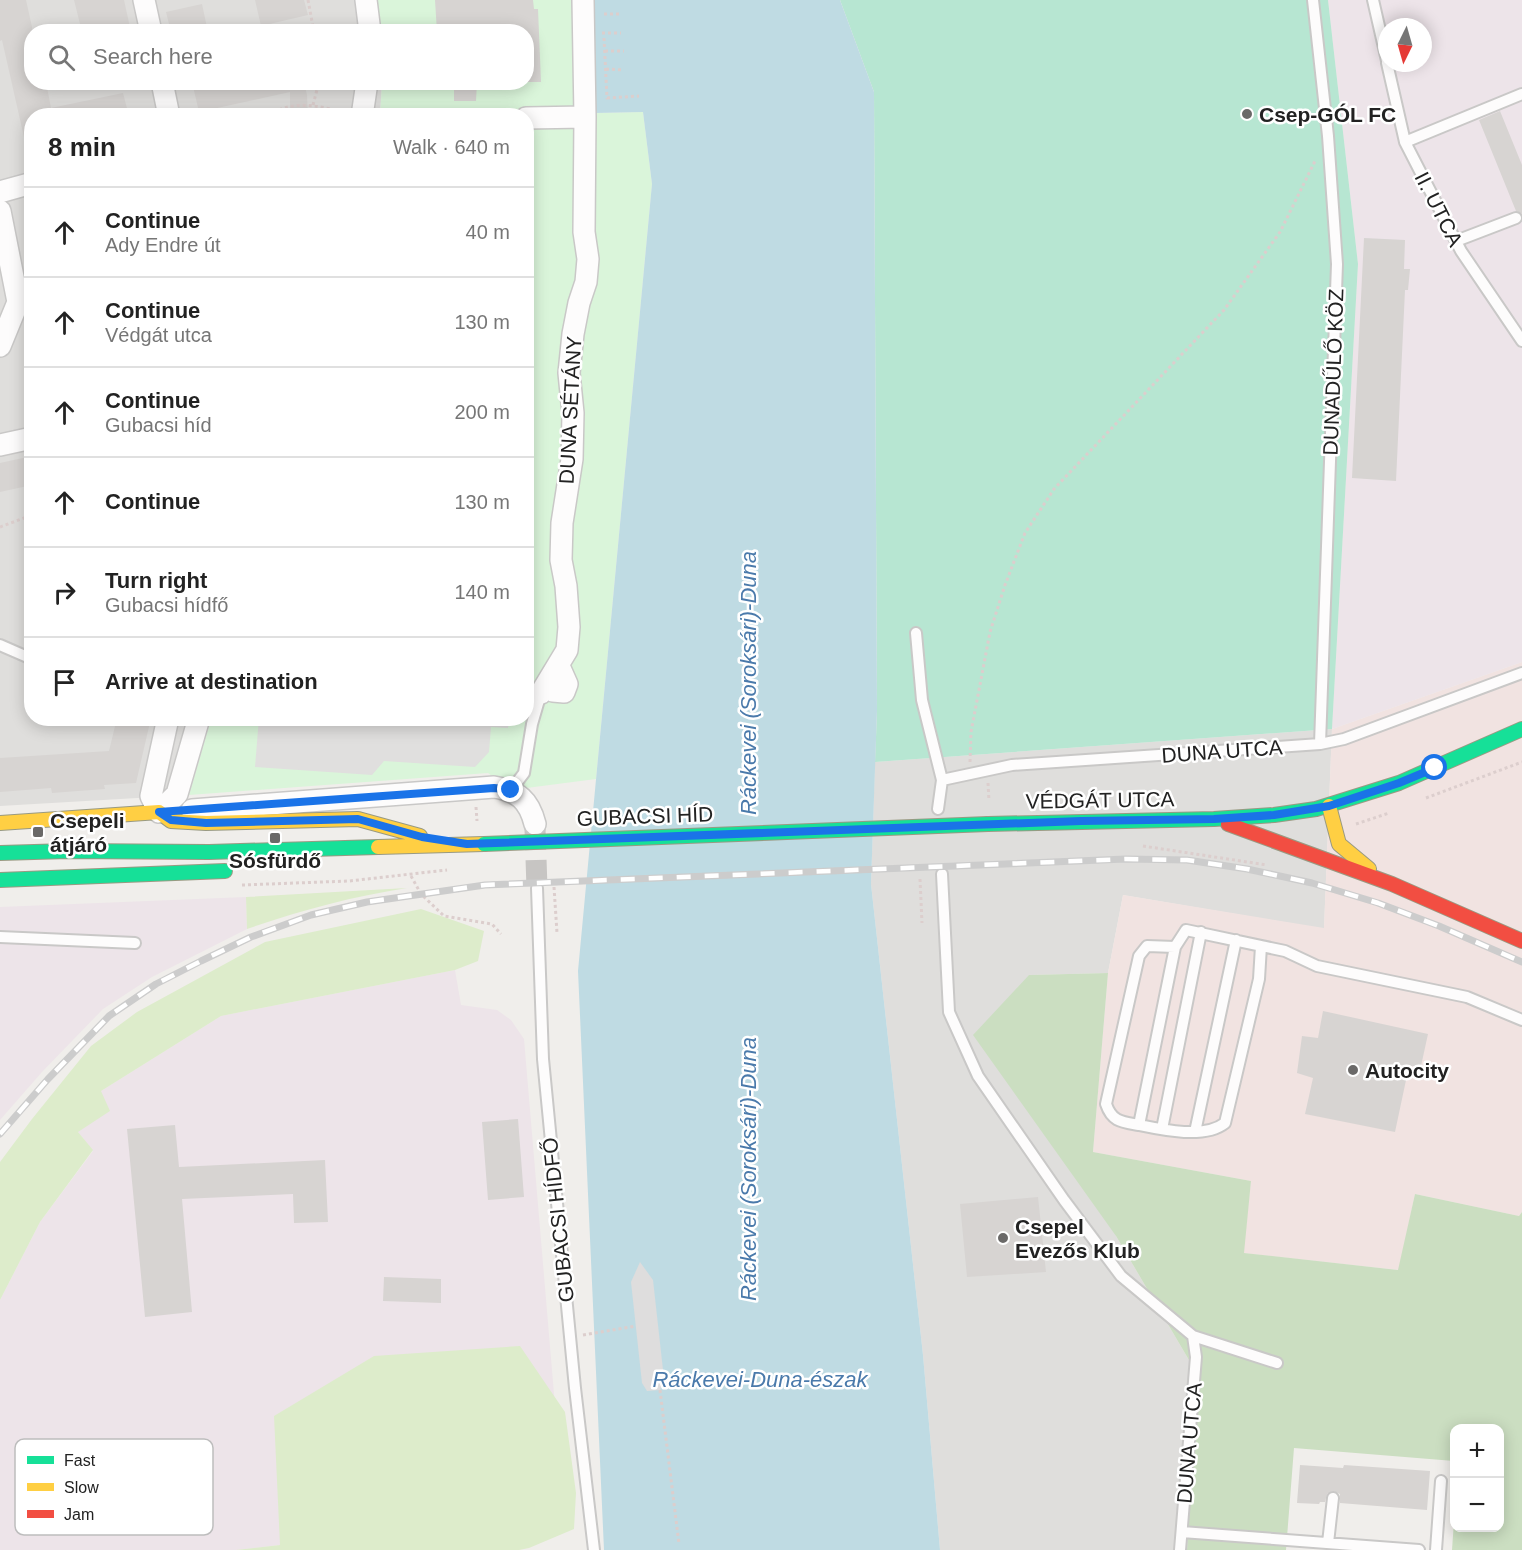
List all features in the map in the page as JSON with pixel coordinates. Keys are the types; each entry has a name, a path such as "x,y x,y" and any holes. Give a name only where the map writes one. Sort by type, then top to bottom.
{"main road":[{"path":"1329,806 1399,783 1522,729"},
{"name":"VÉDGÁT UTCA","path":"988,824 1214,819 1274,815 1329,806 1339,844 1361,863 1392,884"},
{"path":"0,823 159,812 171,820 206,823 358,819 422,837 467,844"},
{"name":"VÉDGÁT UTCA","path":"1214,819 1392,884 1522,941"},
{"name":"GUBACSI HÍD","path":"467,844 988,824"},
{"path":"0,853 209,852 467,844"},
{"path":"402,860 467,844"},
{"path":"209,852 298,863"},
{"path":"0,880 236,870"}],"street":[{"path":"144,0 149,24"},
{"path":"366,0 369,24"},
{"name":"DUNA SÉTÁNY","path":"550,680 567,650 569,627 566,586 561,560 562,523 572,459 573,413 569,373 573,334 586,282 588,259 584,232 583,0"},
{"path":"164,90 167,108"},
{"path":"363,108 366,90"},
{"path":"534,118 585,117"},
{"path":"0,192 24,185"},
{"path":"0,211 18,302 0,346"},
{"path":"0,445 24,440"},
{"path":"159,812 151,796 166,726"},
{"path":"159,812 177,794 197,726"},
{"path":"157,761 184,767"},
{"path":"159,812 494,788 511,790 525,801 531,810 535,824"}],"lane":[{"name":"DUNADŰLŐ KÖZ","path":"1313,0 1328,136 1337,264 1320,744"},
{"name":"II. UTCA","path":"1373,0 1378,22"},
{"name":"II. UTCA","path":"1389,72 1405,142 1456,242 1522,340"},
{"path":"1405,142 1522,94"},
{"path":"1456,242 1516,218"},
{"path":"916,633 922,699 942,780 938,809"},
{"path":"0,645 24,656"},
{"name":"DUNA UTCA","path":"942,780 970,772 1012,765 1320,744 1344,739 1522,673"},
{"path":"534,719 550,680"},
{"path":"511,790 524,773 532,726"},
{"path":"942,874 949,1012 978,1076 1064,1200 1121,1276 1192,1336 1277,1363"},
{"name":"GUBACSI HÍDFŐ","path":"537,888 543,1059 569,1337 594,1550"},
{"path":"1139,1125 1175,947 1186,930 1286,951 1317,966 1467,997 1522,1020"},
{"path":"1162,1129 1201,932"},
{"path":"0,936 135,943"},
{"path":"1195,1132 1236,940"},
{"path":"1175,947 1147,946 1139,956 1106,1104 1109,1114 1119,1122 1195,1132 1218,1129 1225,1123 1259,979 1261,946"},
{"name":"DUNA UTCA","path":"1180,1550 1196,1357 1192,1336"},
{"path":"1436,1550 1441,1481"},
{"path":"1328,1543 1333,1498"},
{"path":"1182,1532 1419,1550"}],"path":[{"path":"308,0 312,24"},
{"path":"603,7 604,23"},
{"path":"604,14 622,14"},
{"path":"604,32 607,98 639,96"},
{"path":"605,51 624,51"},
{"path":"606,69 624,70"},
{"path":"313,105 317,90"},
{"path":"287,108 313,105 327,108"},
{"path":"970,772 971,732 990,632 1025,533 1054,489 1224,310 1280,232 1328,136"},
{"path":"0,527 24,518"},
{"path":"988,776 990,807"},
{"path":"347,881 449,869"},
{"path":"411,875 422,894 444,916 492,924 501,934"},
{"path":"920,879 922,923"},
{"path":"554,887 557,933"},
{"path":"569,1337 636,1326"},
{"path":"660,1390 679,1544"}],"shaded area":[{"path":"0,0 375,0 379,24 24,24 24,90 382,90 380,108 24,108 24,726 209,726 189,795 0,806"},
{"path":"1328,0 1522,0 1522,662 1332,729 1358,264"},
{"path":"1522,662 1522,1212 1519,1216 1415,1194 1399,1270 1243,1253 1251,1181 1093,1152 1108,973 1123,895 1324,928 1332,729"},
{"path":"258,726 508,726 508,728 491,727 489,752 475,767 384,761 372,775 255,767"},
{"path":"1332,729 1324,929 1123,895 1108,973 1029,975 1116,1236 1196,1372 1187,1550 940,1550 923,1355 871,884 875,762"},
{"path":"246,897 247,929 152,977 103,1009 42,1072 0,1120 0,907"},
{"path":"455,970 461,1005 497,1010 511,1020 524,1039 564,1512 236,1550 0,1550 0,1300 40,1222 93,1151 78,1132 101,1091 221,1016"}],"green space":[{"path":"375,0 593,0 595,113 643,112 652,184 596,779 511,790 488,773 189,795 209,726 534,726 534,108 380,108 382,90 534,90 534,24 379,24"},
{"path":"840,0 1328,0 1358,264 1332,729 875,762 877,711 874,92"},
{"path":"407,888 326,905 247,929 246,897"},
{"path":"421,909 484,931 478,961 455,970 221,1016 101,1091 110,1111 78,1132 93,1150 40,1222 0,1300 0,1162 91,1046 137,1012 265,942"},
{"path":"1108,973 1093,1152 1251,1181 1244,1253 1398,1270 1415,1194 1519,1216 1522,1212 1522,1550 1452,1550 1453,1532 1504,1532 1504,1424 1450,1424 1450,1461 1294,1448 1286,1550 1187,1550 1196,1372 1116,1236 973,1035 1029,975"},
{"path":"520,1346 565,1412 576,1493 574,1529 519,1550 236,1550 280,1545 274,1416 374,1356"}],"water":[{"name":"Ráckevei-Duna-észak","path":"593,0 840,0 874,92 877,711 871,884 923,1355 940,1550 604,1550 578,971 652,184 643,112 595,113"}],"pier":[{"path":"640,1262 653,1280 664,1379 660,1390 647,1391 642,1383 631,1282"}],"building":[{"path":"0,0 26,0 31,24 24,24 24,90 48,90 51,108 24,108 24,137 2,40 0,41"},
{"path":"74,0 124,0 129,24 80,24"},
{"path":"255,0 304,0 308,15 261,24"},
{"path":"435,0 533,0 534,9 538,9 541,82 534,82 534,24 436,24"},
{"path":"202,4 206,24 169,24 166,12"},
{"path":"194,90 306,90 307,95 308,108 290,108 290,92 217,108 198,108"},
{"path":"454,90 477,90 476,101 454,101"},
{"path":"123,93 127,108 51,108"},
{"path":"1500,111 1522,165 1522,214 1516,211 1479,120"},
{"path":"1364,238 1405,240 1404,269 1410,269 1408,290 1405,290 1396,481 1352,478"},
{"path":"24,458 24,487 0,492 0,463"},
{"path":"115,726 149,726 136,783 104,785 105,789 52,793 51,788 0,792 0,758 109,751"},
{"name":"Autocity","path":"1323,1011 1428,1034 1421,1066 1409,1066 1395,1132 1305,1114 1313,1078 1297,1073 1302,1036 1318,1038"},
{"path":"518,1119 524,1197 488,1200 482,1122"},
{"path":"175,1125 179,1167 325,1160 328,1222 294,1223 293,1194 182,1199 192,1312 145,1317 127,1129"},
{"name":"Csepel Evezős Klub","path":"1038,1197 1046,1272 967,1277 960,1204"},
{"path":"384,1277 441,1279 441,1303 383,1301"},
{"path":"1300,1465 1343,1468 1344,1465 1430,1471 1427,1510 1340,1503 1340,1494 1333,1491 1327,1494 1325,1502 1319,1504 1297,1503"}],"tunnel":[{"path":"535,829 537,888"}],"railway":[{"path":"0,1134 48,1079 109,1016 156,984 251,937 311,915 367,902 485,885 1126,859 1187,860 1247,869 1312,883 1378,903 1439,926 1522,962"}],"traffic: fast":[{"path":"988,824 1214,819 1274,815 1316,809 1399,783 1522,729"},
{"path":"484,844 988,824"},
{"path":"0,853 209,852 378,847"},
{"path":"0,880 225,871"}],"traffic: slow":[{"path":"1329,806 1339,844 1369,869"},
{"path":"0,823 159,812 171,821 206,823 358,819 420,836"},
{"path":"378,847 484,844"}],"traffic: jam":[{"path":"1228,824 1392,884 1522,941"}],"place":[{"name":"Csep-GÓL FC","path":"1247,114"},
{"name":"Csepeli átjáró","path":"38,832"},
{"name":"Sósfürdő","path":"275,838"},
{"name":"Autocity","path":"1353,1070"},
{"name":"Csepel Evezős Klub","path":"1003,1238"}],"route":[{"path":"511,790 494,788 159,812 171,820 206,823 358,819 422,837 467,844 1081,821 1214,819 1274,815 1329,806 1399,783 1435,768"}],"water label":[{"name":"Ráckevei (Soroksári)-Duna","path":"748,683"},
{"name":"Ráckevei (Soroksári)-Duna","path":"748,1169"}]}
